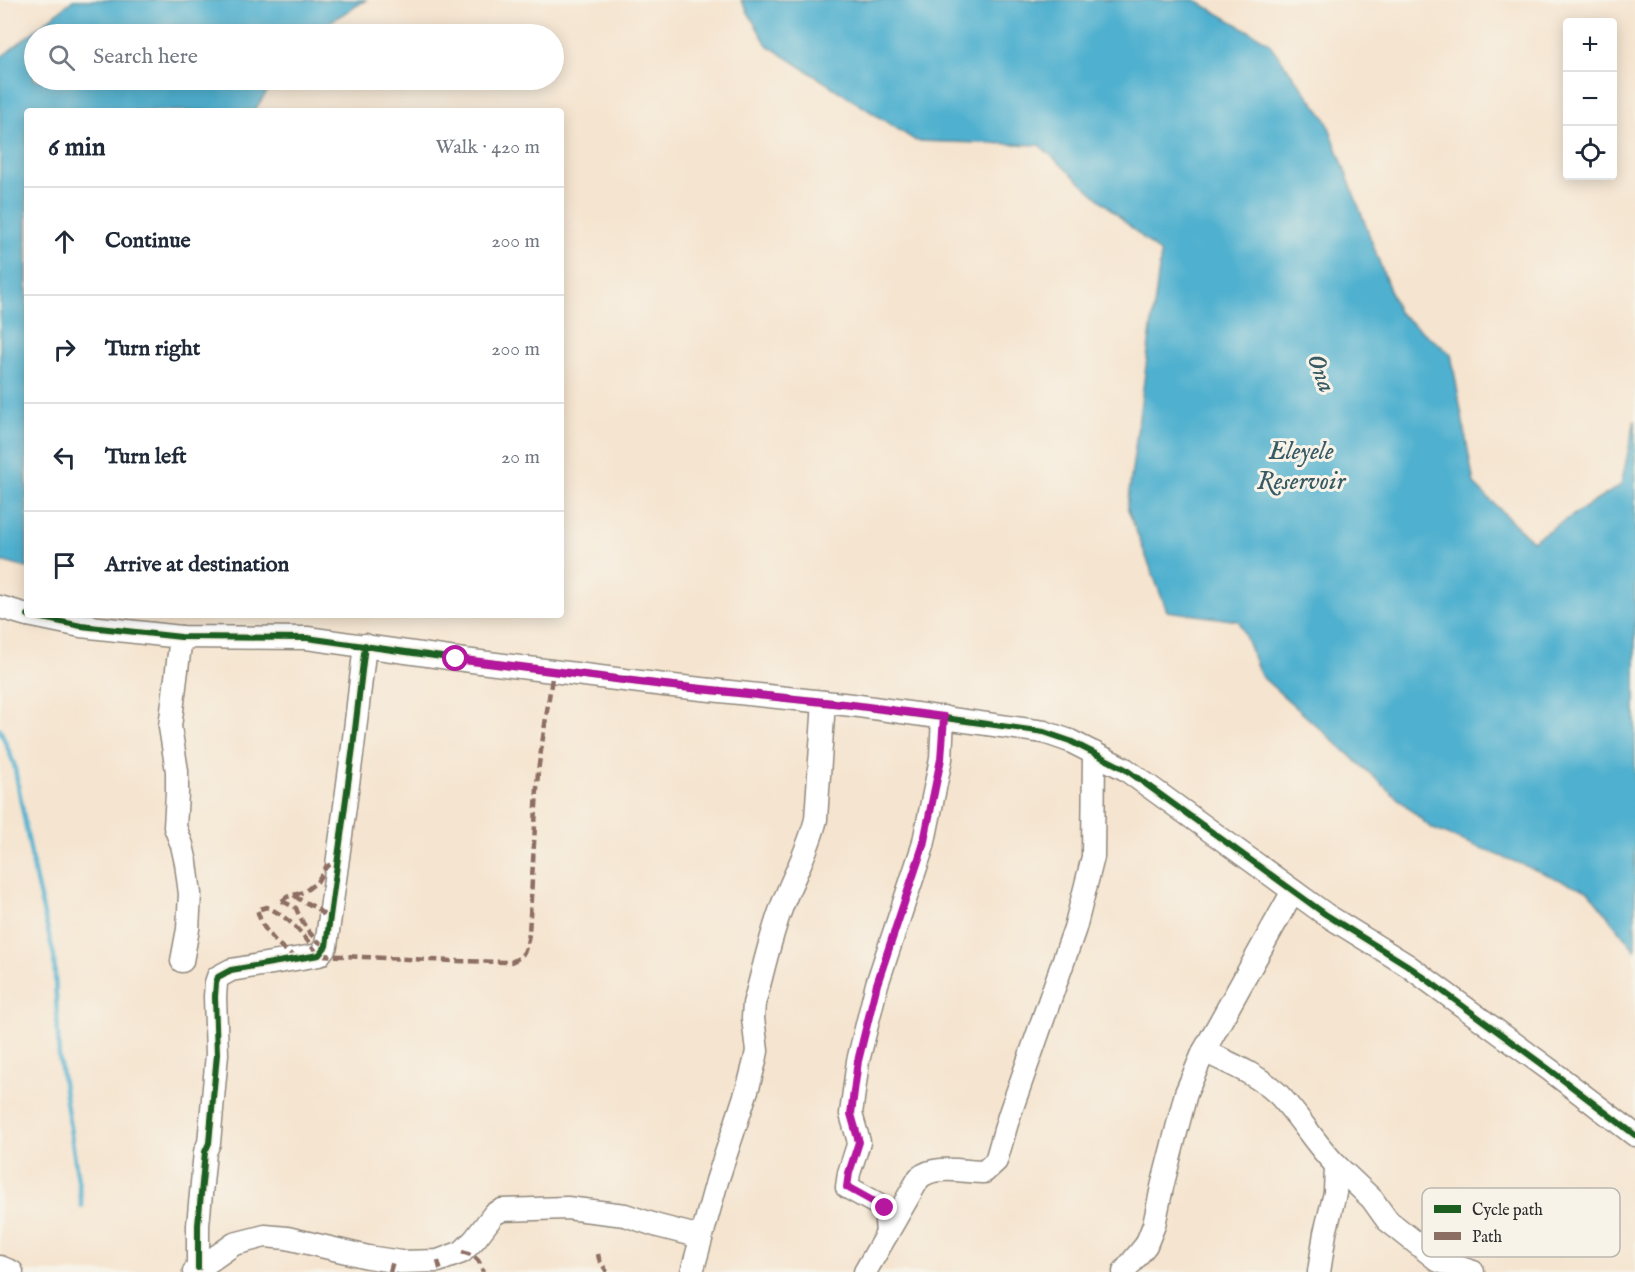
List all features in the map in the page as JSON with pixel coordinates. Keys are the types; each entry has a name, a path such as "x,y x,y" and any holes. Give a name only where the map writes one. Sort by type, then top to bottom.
{"street":[{"path":"0,607 24,614"},
{"path":"42,618 81,626 181,637 307,638 664,685 944,717 1044,732 1070,741 1125,769 1325,914 1407,965 1635,1135"},
{"path":"181,637 170,727 177,771 175,827 182,844 190,894 188,929 182,961"},
{"path":"196,1270 205,1152 209,1143 217,1054 214,997 216,983 218,977 231,970 319,955 326,946 365,645"},
{"path":"692,1272 717,1181 755,1061 757,1051 753,1018 754,1004 780,909 813,835 824,702"},
{"path":"887,1234 885,1208 847,1187 859,1142 851,1114 858,1061 877,984 923,846 941,759 944,717"},
{"path":"865,1272 924,1173 937,1170 984,1172 996,1161 1009,1116 1067,952 1093,857 1094,753"},
{"path":"1124,1272 1146,1245 1154,1225 1186,1093 1204,1051 1293,891"},
{"path":"1204,1051 1248,1072 1276,1093 1299,1119 1321,1150 1372,1199 1386,1220 1422,1249"},
{"path":"1319,1272 1325,1233 1335,1193 1336,1165"},
{"path":"196,1270 234,1244 265,1236 287,1238 368,1257 401,1262 438,1261 462,1252 494,1214 502,1210 567,1208 625,1215 701,1237"},
{"path":"1433,1257 1439,1262 1473,1272"},
{"path":"0,1267 12,1272"}],"water":[{"path":"73,0 366,0 326,24 43,24"},
{"name":"Eleyele Reservoir","path":"741,0 1195,0 1268,42 1326,119 1398,312 1451,354 1474,484 1532,541 1621,485 1635,420 1635,950 1588,891 1431,828 1261,676 1239,621 1167,611 1127,507 1161,254 1039,145 916,141 767,45"},
{"path":"24,39 24,90 268,90 256,108 24,108 24,567 0,561 0,58"}],"waterway":[{"path":"0,729 14,764 36,881 54,956 59,1056 82,1206"}],"marked path":[{"path":"297,958 269,934 257,910 267,907 283,917 296,928 319,955 511,962 522,954 529,934 538,771 553,671"},
{"path":"282,901 287,897 304,892 317,882 326,867 338,860"},
{"path":"294,895 316,908 330,920"},
{"path":"282,901 296,908 308,930 326,946"},
{"path":"462,1252 476,1258 483,1272"},
{"path":"598,1254 607,1272"},
{"path":"390,1272 393,1261"},
{"path":"438,1261 441,1272"}],"cycle path":[{"path":"42,618 81,626 181,637 307,638 664,685 852,705 1044,732 1070,741 1125,769 1325,914 1407,965 1635,1135"},
{"path":"198,1268 198,1225 205,1152 209,1143 217,1054 216,983 218,977 231,970 319,955 326,946 365,645"}],"route":[{"path":"456,659 944,717 941,759 923,846 877,984 858,1061 851,1114 859,1142 847,1187 885,1208"}],"water label":[{"name":"Ona","path":"1321,373"}]}
